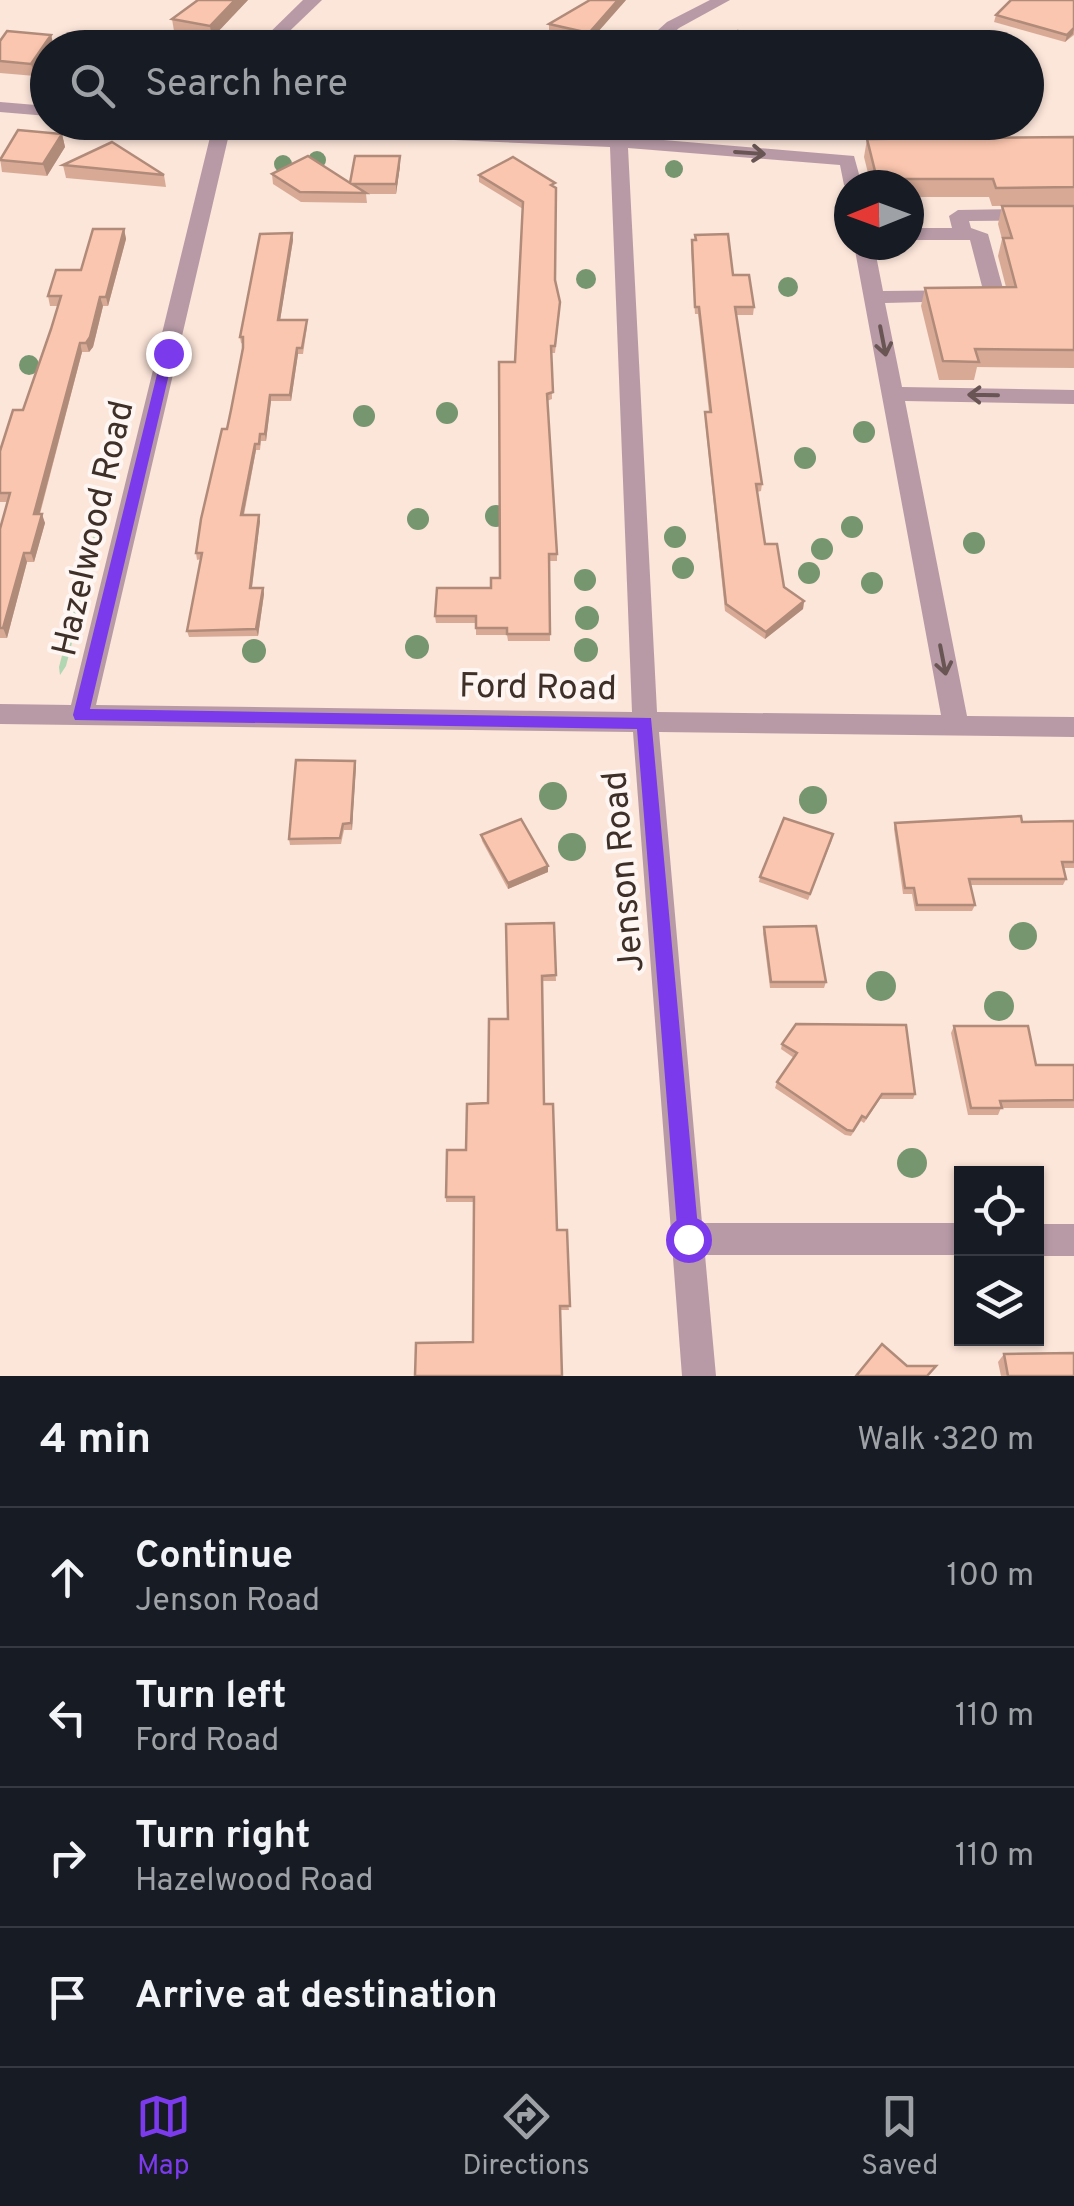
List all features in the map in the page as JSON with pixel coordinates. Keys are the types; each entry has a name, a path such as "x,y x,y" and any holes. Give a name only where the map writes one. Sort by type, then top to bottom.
{"street":[{"path":"280,30 314,0"},
{"path":"669,30 722,0"},
{"path":"0,107 30,110"},
{"name":"Hazelwood Road","path":"81,715 219,140"},
{"name":"Jenson Road","path":"618,140 645,722 699,1376"},
{"path":"684,140 848,160 850,170"},
{"path":"963,234 958,216 1074,214"},
{"path":"874,297 995,296 978,234 924,234"},
{"path":"867,260 956,726"},
{"path":"893,394 1074,397"},
{"name":"Ford Road","path":"0,714 1074,727"},
{"path":"688,1239 954,1239"},
{"path":"1044,1240 1074,1240"}],"green space":[{"path":"96,525 102,525 66,666 60,675 59,667"}],"building":[{"path":"198,0 235,0 210,26 172,19"},
{"path":"590,0 618,0 592,30 549,24"},
{"path":"1011,0 1074,0 1074,28 1067,35 996,15"},
{"path":"7,31 30,33 30,64 0,61 0,41"},
{"path":"18,130 30,131 30,140 58,140 43,164 0,160"},
{"path":"1074,137 1074,187 996,188 993,179 924,179 924,170 875,170 867,140"},
{"path":"112,142 164,175 63,165"},
{"path":"308,156 350,183 355,156 400,156 396,184 352,184 366,193 300,192 272,174"},
{"path":"513,157 555,183 551,185 556,188 555,280 560,302 555,346 551,346 553,392 547,394 557,554 549,554 550,634 507,634 507,628 476,628 476,616 435,616 437,588 491,588 491,578 500,578 499,362 515,362 523,202 479,175"},
{"path":"1002,206 1074,206 1074,350 975,349 979,362 943,361 925,288 1016,287 1003,238 1012,238"},
{"path":"93,229 124,229 106,297 100,297 90,337 86,343 80,343 34,514 42,514 31,553 24,553 0,628 0,529 10,493 0,493 0,451 13,410 23,410 51,329 61,296 48,296 56,270 81,270"},
{"path":"292,233 278,320 307,320 302,348 297,348 290,395 270,395 265,434 260,434 259,444 255,444 241,515 259,515 250,588 263,588 256,629 187,631 202,553 196,553 201,519 222,429 227,429 231,410 260,234"},
{"path":"728,234 733,275 749,275 754,307 735,307 762,484 756,484 765,544 777,544 784,587 804,601 766,632 726,604 705,412 711,412 699,307 695,307 692,240 696,240 695,235"},
{"path":"296,760 355,761 351,823 343,824 340,838 289,839"},
{"path":"1021,816 1022,822 1074,821 1074,862 1062,862 1066,879 969,879 975,905 917,905 914,888 905,888 895,823"},
{"path":"784,818 833,834 810,894 760,877"},
{"path":"521,819 548,866 508,883 481,835"},
{"path":"554,923 556,975 542,976 544,1104 553,1104 557,1230 567,1230 570,1306 560,1306 562,1376 415,1376 416,1343 473,1342 474,1197 446,1197 447,1150 466,1150 467,1104 488,1103 489,1019 508,1019 506,924"},
{"path":"816,926 826,982 771,982 764,927"},
{"path":"796,1024 906,1025 915,1094 882,1094 866,1118 862,1116 853,1131 847,1130 777,1082 797,1053 782,1044"},
{"path":"954,1026 1028,1026 1036,1065 1074,1065 1074,1100 1000,1101 1002,1108 971,1108"},
{"path":"882,1344 907,1366 936,1366 927,1376 856,1376"},
{"path":"1074,1353 1074,1376 1008,1376 1004,1354"}],"route":[{"path":"168,353 81,715 645,722 688,1239"}]}
